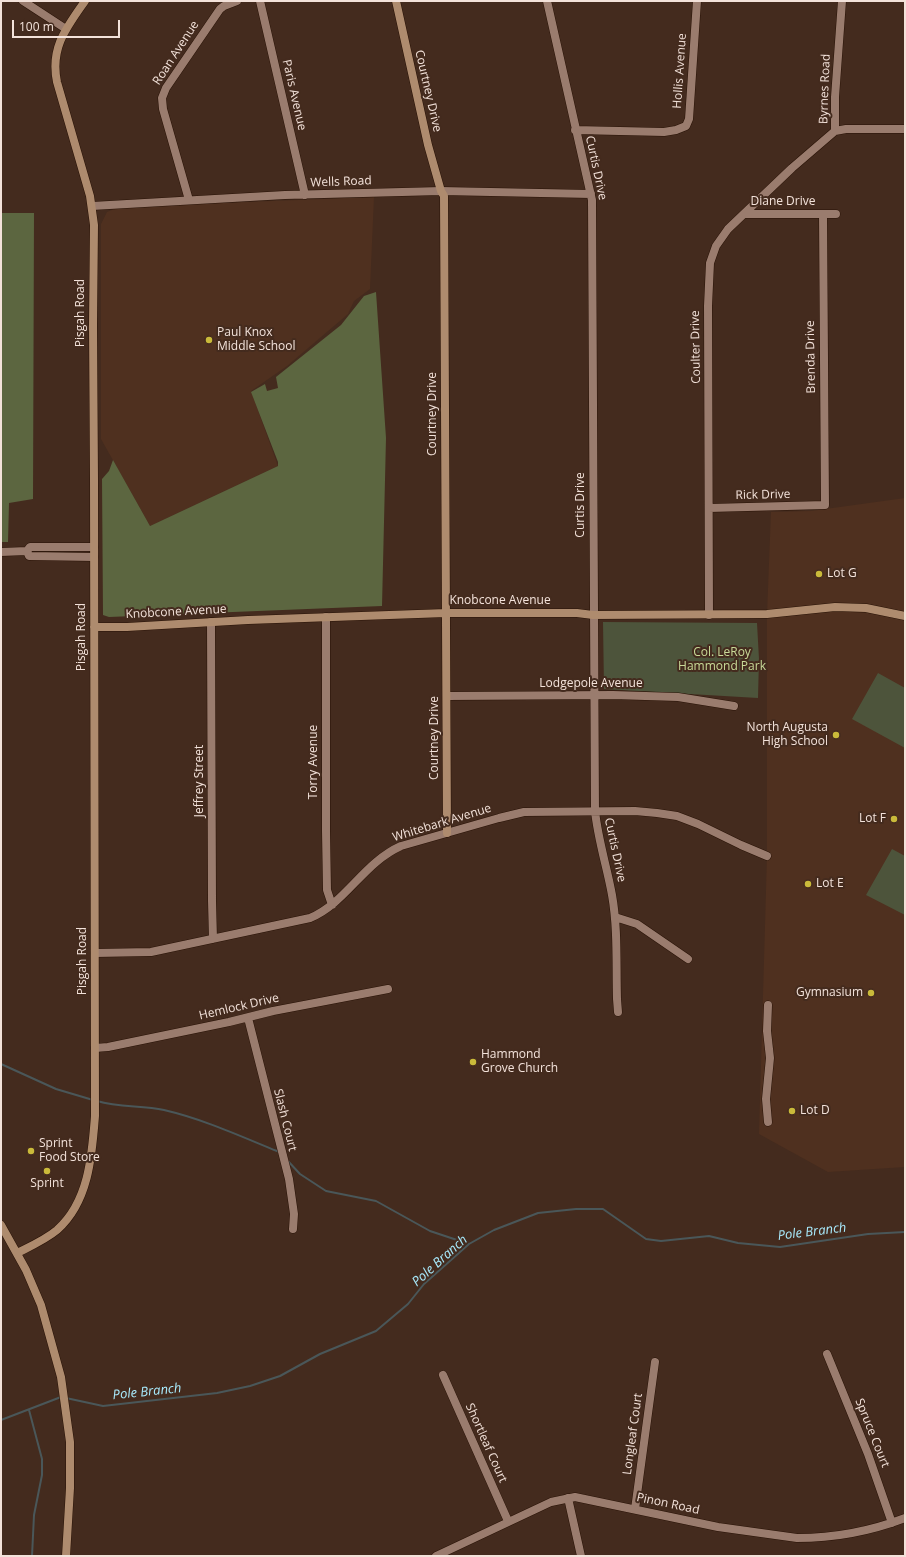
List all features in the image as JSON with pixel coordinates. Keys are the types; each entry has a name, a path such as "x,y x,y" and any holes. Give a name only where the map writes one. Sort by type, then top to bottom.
{"street":[{"path":"24,1 66,29"},
{"name":"Pisgah Road","path":"17,1253 41,1241 58,1230 72,1213 83,1190 93,1146 96,1048 93,325 94,225 92,206 55,73 55,56 66,29 84,1"},
{"name":"Roan Avenue","path":"189,200 163,108 162,98 166,88 220,9 237,1"},
{"name":"Paris Avenue","path":"260,1 305,195"},
{"name":"Courtney Drive","path":"396,1 428,145 441,191 444,196 447,833"},
{"name":"Curtis Drive","path":"547,1 592,200 595,812 596,828 612,894 615,917 618,1012"},
{"name":"Hollis Avenue","path":"575,130 664,132 676,130 686,126 689,118 697,1"},
{"name":"Byrnes Road","path":"842,1 835,96 835,131 846,129 905,128"},
{"name":"Coulter Drive","path":"709,615 708,306 710,263 716,246 728,229 792,168 835,131"},
{"name":"Wells Road","path":"92,206 305,195 441,191 590,194"},
{"name":"Diane Drive","path":"744,214 823,214"},
{"path":"823,214 836,214"},
{"name":"Brenda Drive","path":"816,506 825,505 823,214"},
{"name":"Rick Drive","path":"709,508 816,506"},
{"path":"1,552 27,551 30,547 94,546"},
{"path":"27,551 29,556 94,557"},
{"name":"Knobcone Avenue","path":"94,627 127,628 211,622 446,613 578,613 593,615 768,614 835,606 866,608 905,616"},
{"name":"Torry Avenue","path":"326,618 327,890 332,905"},
{"name":"Jeffrey Street","path":"211,622 213,939"},
{"name":"Lodgepole Avenue","path":"447,696 678,696 734,706"},
{"name":"Whitebark Avenue","path":"95,953 151,952 310,918 332,905 368,868 389,851 401,846 524,812 657,812 677,816 698,824 767,856"},
{"path":"615,917 637,924 688,959"},
{"name":"Hemlock Drive","path":"96,1048 108,1047 248,1018 273,1011 388,989"},
{"path":"768,1005 767,1031 770,1058 766,1099 768,1122"},
{"name":"Slash Court","path":"248,1018 289,1179 294,1214 293,1229"},
{"path":"1,1225 17,1253 41,1304 61,1377 71,1455 66,1556"},
{"name":"Spruce Court","path":"827,1354 870,1461 892,1522"},
{"name":"Longleaf Court","path":"635,1509 654,1362"},
{"name":"Shortleaf Court","path":"443,1376 508,1521"},
{"name":"Pinon Road","path":"436,1556 551,1502 575,1497 749,1532 797,1538 845,1534 905,1518"},
{"path":"568,1498 581,1556"}],"shaded area":[{"name":"Paul Knox Middle School","path":"374,197 370,289 354,301 348,314 287,366 251,391 278,466 150,526 101,439 101,224 107,212 119,207"},
{"name":"North Augusta High School","path":"905,498 905,1167 828,1172 759,1134 767,856 767,614 771,512 811,511"}],"green space":[{"path":"1,213 34,213 33,499 9,503 8,542 1,542"},
{"path":"376,292 386,438 382,606 109,617 103,615 102,479 109,471 113,460 150,526 278,466 278,462 251,392 265,384 267,391 278,388 276,377 341,325 364,296"},
{"name":"Col. LeRoy Hammond Park","path":"603,622 757,623 759,659 758,698 604,689"},
{"path":"878,673 905,688 905,748 852,719"},
{"path":"892,849 905,856 905,915 866,895"}],"waterway":[{"path":"1,1064 56,1089 93,1100"},
{"path":"97,1101 114,1105 156,1108 179,1114 221,1128 280,1153"},
{"path":"287,1160 300,1174 326,1191 376,1201 430,1231 469,1244"},
{"name":"Pole Branch","path":"66,1398 103,1406 217,1393 250,1386 280,1376 320,1354 376,1331 408,1304 424,1284 469,1244 494,1230 538,1213 576,1209 603,1209 646,1239 661,1241 709,1236 738,1243 780,1247 868,1234 905,1232"},
{"name":"Pole Branch","path":"1,1420 61,1397"},
{"path":"29,1410 42,1459 42,1475 34,1515 32,1556"}],"place":[{"name":"Paul Knox Middle School","path":"209,340"},
{"name":"Lot G","path":"819,574"},
{"name":"North Augusta High School","path":"836,735"},
{"name":"Lot F","path":"894,819"},
{"name":"Lot E","path":"808,884"},
{"name":"Gymnasium","path":"871,993"},
{"name":"Hammond Grove Church","path":"473,1062"},
{"name":"Lot D","path":"792,1111"},
{"name":"Sprint Food Store","path":"31,1151"},
{"name":"Sprint","path":"47,1171"}]}
